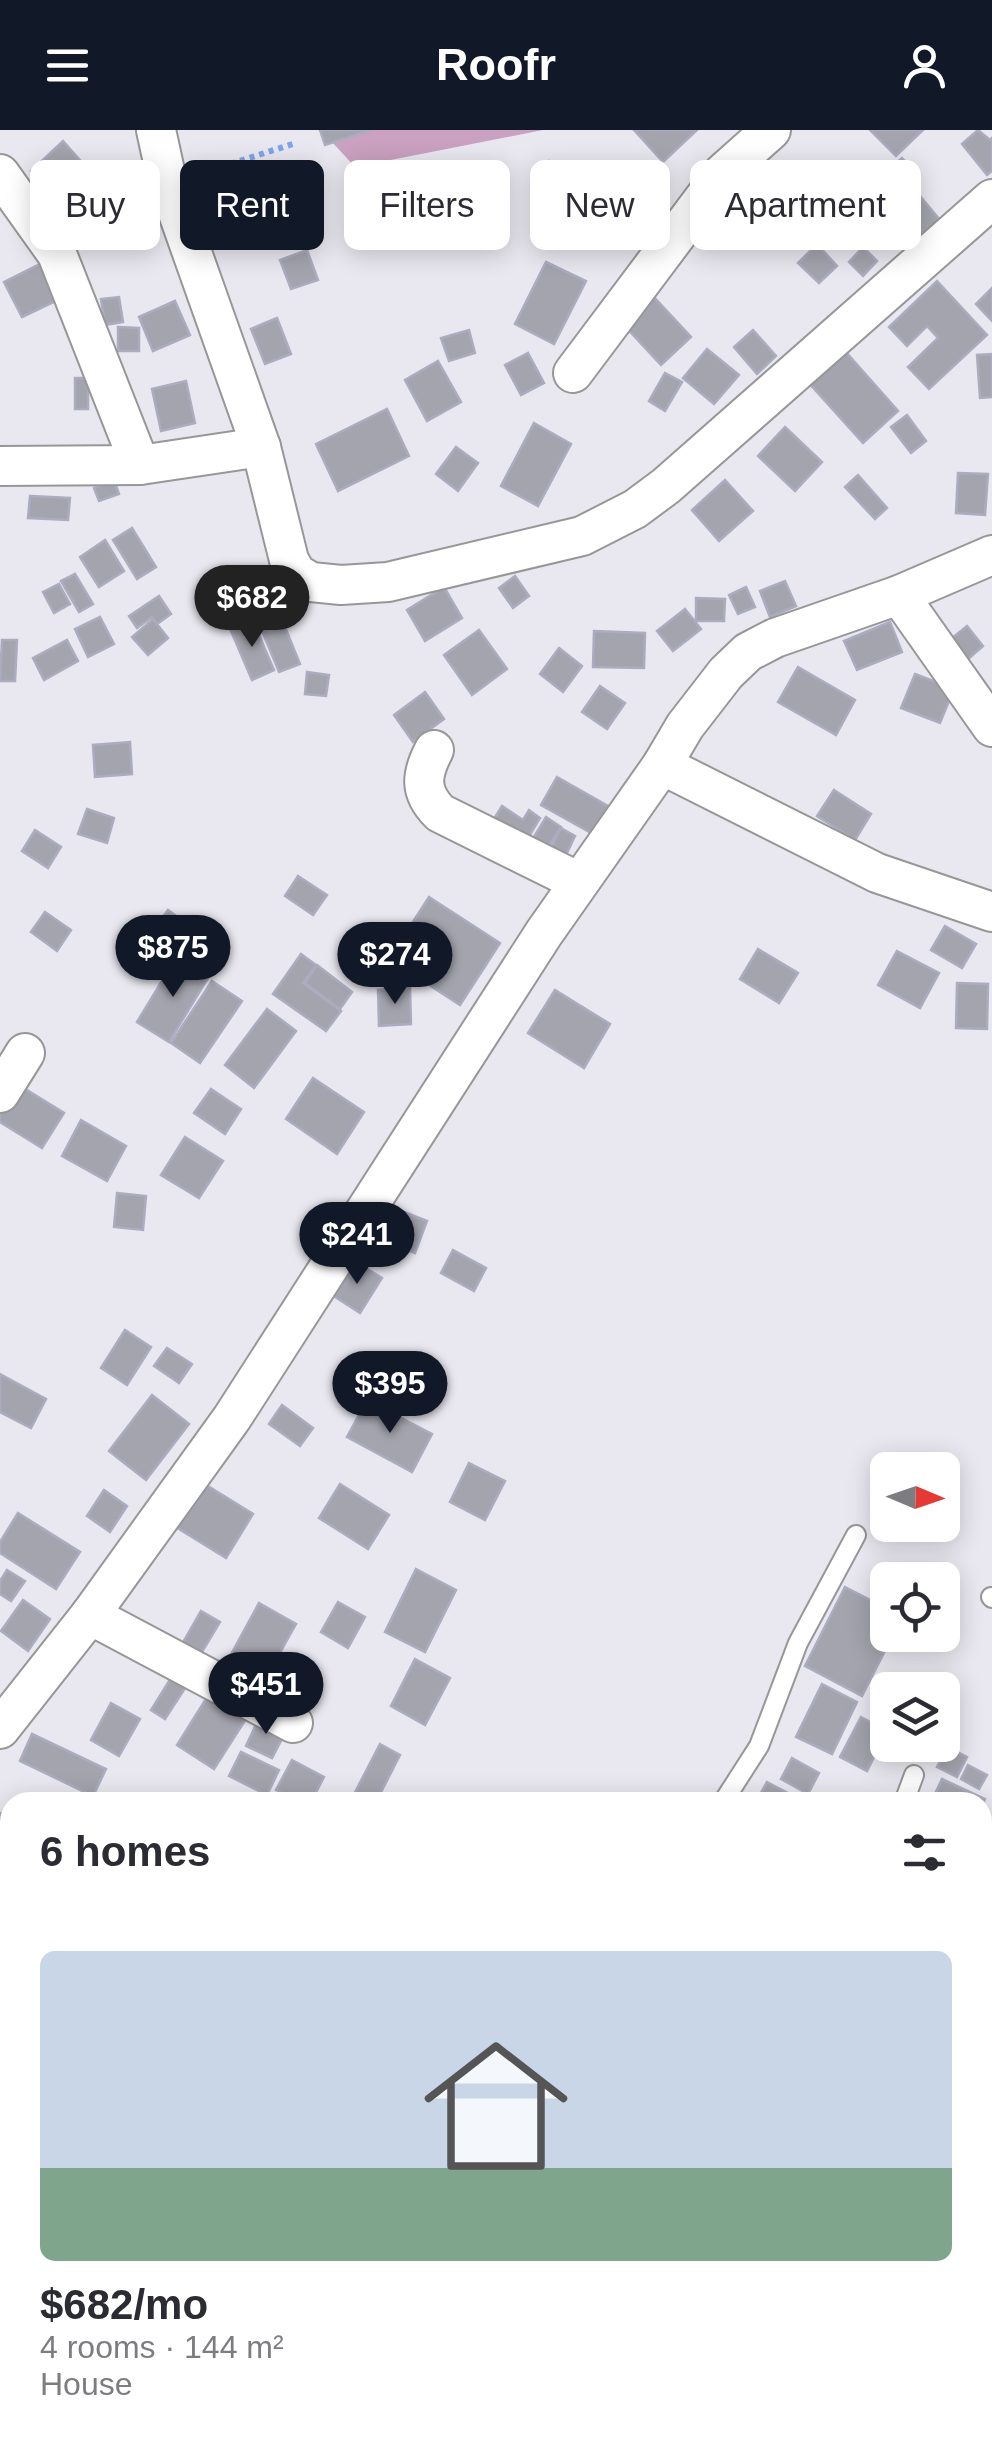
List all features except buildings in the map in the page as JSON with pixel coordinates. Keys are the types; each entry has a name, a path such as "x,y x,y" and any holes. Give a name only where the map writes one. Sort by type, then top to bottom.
{"street":[{"path":"156,130 168,184 261,447 289,560 296,574 311,582 341,586 388,582 582,536 634,509 666,486 992,198"},
{"path":"573,373 723,173 771,130"},
{"path":"0,174 57,254 140,464"},
{"path":"0,466 140,464 261,447"},
{"path":"3,1717 90,1615 232,1418 580,882 685,726 726,673 748,652 775,638 899,595 992,555"},
{"path":"899,595 992,726"},
{"path":"434,750 424,768 422,783 424,793 440,813 580,882"},
{"path":"662,765 876,874 992,912"},
{"path":"0,1092 25,1053"},
{"path":"90,1615 293,1723"}],"lane":[{"path":"730,1792 760,1746 798,1642 856,1535"},
{"path":"908,1792 914,1775"}],"shaded area":[{"path":"321,130 543,130 391,160 349,160"}]}
